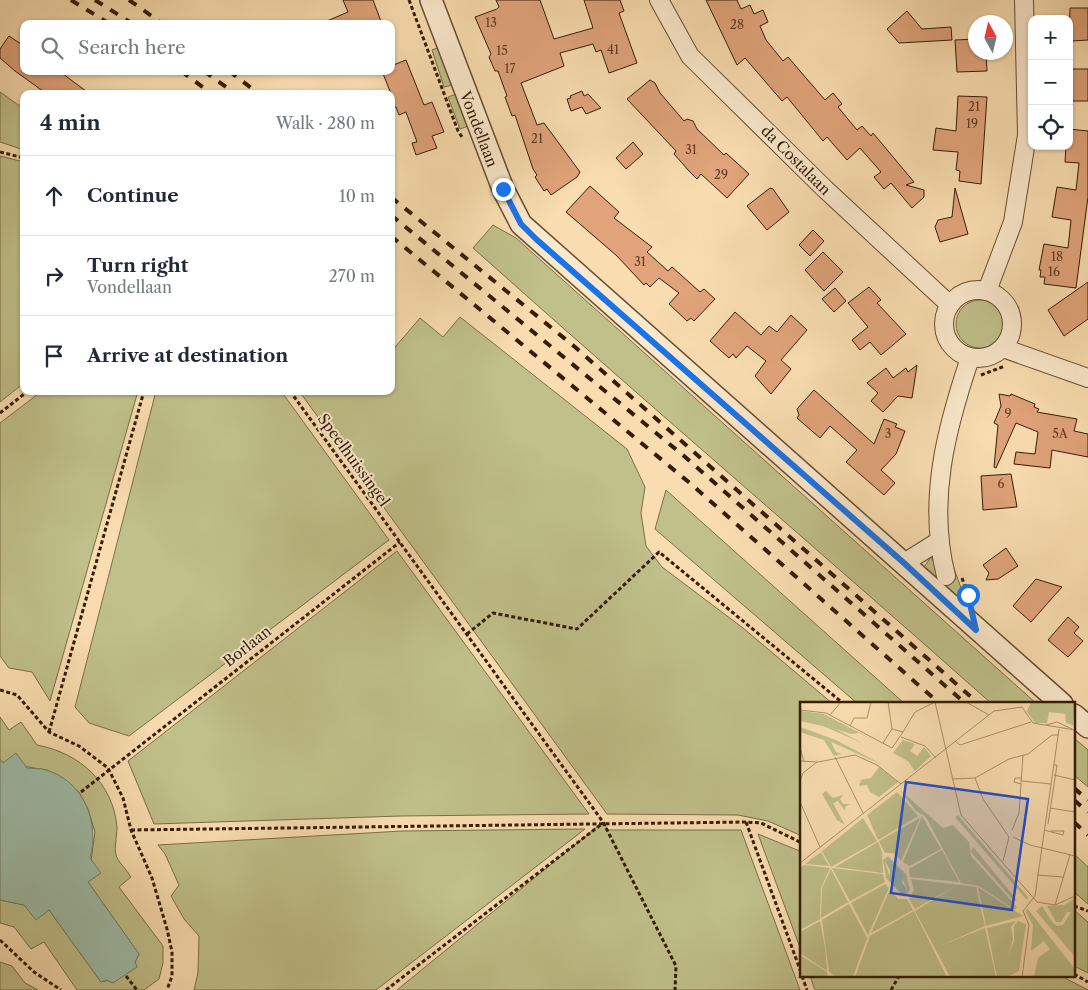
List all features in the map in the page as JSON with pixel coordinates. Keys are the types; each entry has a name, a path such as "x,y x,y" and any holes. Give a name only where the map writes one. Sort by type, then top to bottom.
{"street":[{"name":"Vondellaan","path":"431,0 503,189 521,224 701,386 1060,702"},
{"name":"da Costalaan","path":"659,0 690,56 825,189 950,305"},
{"path":"987,291 1013,222 1027,135 1024,0"},
{"path":"1005,356 1010,337 1010,311 1001,297 987,291 969,292 955,298 944,315 945,335 954,348 970,358 983,358 996,354 1088,378"},
{"path":"953,573 939,541 937,503 939,477 952,412 970,358"},
{"path":"904,563 939,541"},
{"path":"1076,717 1088,727"}],"path":[{"path":"0,152 20,157"},
{"path":"977,376 1005,356"},
{"path":"0,413 23,395"},
{"path":"49,732 143,395"},
{"name":"Speelhuissingel","path":"293,395 603,822 676,966 675,990"},
{"name":"Borlaan","path":"81,792 108,768 400,542"},
{"path":"466,634 493,613 577,629 659,552 842,702"},
{"path":"953,573 976,630"},
{"path":"0,690 17,695 49,732 79,746 108,768 123,798 131,830 152,878 172,952 172,976 167,990"},
{"path":"131,830 603,822 746,822 761,823 800,842"},
{"path":"386,990 603,822"},
{"path":"746,822 800,970"},
{"path":"1076,907 1088,911"},
{"path":"0,940 34,972 61,990"},
{"path":"1076,975 1088,982"},
{"path":"126,976 137,990"},
{"path":"803,978 807,990"},
{"path":"890,990 897,978"}],"green space":[{"path":"440,47 453,85 444,87 432,50"},
{"path":"0,92 20,106 20,149 0,142"},
{"path":"459,93 471,125 460,129 448,97"},
{"path":"0,156 20,161 20,386 0,402"},
{"path":"493,225 516,238 1035,702 990,702 473,248"},
{"path":"980,300 989,302 997,307 1002,315 1004,324 1002,333 997,341 989,346 980,348 971,346 963,341 958,333 956,324 958,315 963,307 971,302"},
{"path":"460,317 627,449 645,487 641,513 646,546 662,567 743,628 831,702 800,702 800,835 768,821 738,815 607,814 302,395 395,395 395,347 420,318 443,337"},
{"path":"37,395 137,395 50,701 32,672 9,668 0,656 0,423"},
{"path":"155,395 284,395 389,540 129,736 89,723 75,707"},
{"path":"666,490 903,702 856,702 655,529"},
{"path":"397,551 589,814 401,816 154,824 128,761"},
{"path":"931,557 943,581 953,566 970,612 954,600 924,567"},
{"path":"0,717 9,730 21,722 37,745 53,749 80,763 92,772 109,797 117,827 116,855 131,877 119,887 163,946 163,963 159,979 144,990 77,990 44,942 31,949 14,927 0,923 0,900 49,910 101,982 110,980 137,967 135,962 139,954 88,882 95,832 88,809 79,792 47,770 3,763 0,759"},
{"path":"1076,740 1088,750 1088,787 1076,777"},
{"path":"603,822 608,830 741,830 800,990 397,990"},
{"path":"585,829 376,990 194,990 198,973 199,936 184,919 171,896 179,885 165,854 158,845 402,831"},
{"path":"758,834 800,851 800,948"},
{"path":"1076,856 1088,867 1088,904 1076,894"},
{"path":"1076,912 1088,922 1088,973 1076,967"},
{"path":"0,962 12,966 25,983 38,990 0,990"},
{"path":"811,978 1065,978 1088,990 815,990"}],"shaded area":[{"path":"16,753 27,768 46,770 70,783 86,805 93,831 93,845 90,858 101,873 88,882 139,954 135,962 137,967 113,983 106,980 101,982 49,910 36,920 24,905 0,900 0,759 3,763"}],"building":[{"path":"343,0 373,0 380,20 329,20 348,12"},
{"path":"496,0 540,0 554,39 593,28 584,0 620,0 624,11 619,13 637,63 609,73 601,50 596,52 593,44 560,53 564,66 521,83 537,125 544,123 580,172 577,177 551,195 547,189 544,191 535,177 537,175 533,169 515,115 512,116 498,71 495,71 489,57 491,54 475,17 497,9 499,7"},
{"path":"706,0 737,0 741,9 750,5 754,14 763,10 768,22 760,26 766,40 783,61 788,57 825,100 833,93 842,104 838,107 857,130 862,126 871,136 873,133 914,182 906,185 924,190 924,197 912,208 891,183 884,189 874,177 881,172 860,148 847,160 827,137 823,141 787,97 782,101 745,58 737,65"},
{"path":"1070,8 1088,8 1088,40 1073,41 1073,15 1070,15"},
{"path":"907,11 922,29 951,27 952,40 899,43 887,29"},
{"path":"9,36 20,43 20,75 0,58 0,49"},
{"path":"968,39 968,60 986,60 987,71 957,72 955,40"},
{"path":"406,60 424,105 432,102 444,132 432,136 437,148 416,155 412,143 417,142 406,112 399,115 395,107 395,90 389,90 384,75 395,75 395,64"},
{"path":"1073,69 1088,69 1088,101 1073,101"},
{"path":"21,75 64,75 85,90 41,90"},
{"path":"650,80 655,83 660,93 684,121 687,119 693,121 697,129 724,155 726,153 749,174 727,198 701,174 697,179 674,154 676,151 627,99"},
{"path":"582,91 584,96 588,94 601,108 586,114 582,107 571,111 567,99"},
{"path":"958,96 987,97 981,184 959,181 960,171 956,170 958,152 933,150 936,128 956,131"},
{"path":"1073,129 1088,131 1088,197 1076,288 1044,284 1045,277 1040,277 1041,270 1039,270 1044,244 1068,248 1071,220 1052,217 1057,187 1076,190 1079,163 1065,162 1066,150 1073,150"},
{"path":"633,142 643,154 626,169 616,158"},
{"path":"590,186 619,212 614,218 652,247 647,252 668,271 672,267 700,292 704,289 715,299 694,321 691,318 687,321 669,304 679,293 659,278 650,287 646,283 644,285 617,256 566,212"},
{"path":"770,188 773,189 789,212 767,230 747,206"},
{"path":"955,188 968,234 940,242 935,227 938,220 952,217"},
{"path":"813,230 824,241 810,256 799,245"},
{"path":"823,252 843,272 824,291 805,270"},
{"path":"1088,282 1088,319 1064,336 1048,310"},
{"path":"869,287 881,300 877,303 906,334 881,355 870,342 860,350 852,340 868,327 848,303"},
{"path":"835,288 846,301 834,312 822,299"},
{"path":"735,312 761,335 769,326 777,332 791,315 807,330 781,360 791,369 771,394 755,376 766,361 747,346 736,358 733,354 729,358 710,341"},
{"path":"917,365 912,398 898,396 883,412 871,401 878,393 867,383 886,368 893,378 906,368 908,372"},
{"path":"814,390 874,444 884,419 897,424 895,427 905,431 896,454 881,470 895,483 884,495 846,462 857,450 830,426 820,438 797,418 799,415 797,409"},
{"path":"999,394 1010,396 1011,394 1035,404 1034,407 1039,409 1037,412 1077,419 1074,431 1088,434 1088,457 1052,450 1050,468 1014,464 1016,452 1035,454 1038,432 1016,423 996,468 994,467 998,425 994,423 1001,406"},
{"path":"1011,474 1017,507 983,510 981,476"},
{"path":"1006,548 1018,566 998,579 986,580 989,573 983,565"},
{"path":"1036,579 1062,587 1031,622 1013,606"},
{"path":"1068,617 1079,627 1074,633 1083,641 1068,657 1048,640"}],"railway":[{"path":"71,0 104,20"},
{"path":"95,0 127,20"},
{"path":"129,0 157,20"},
{"path":"186,75 207,90"},
{"path":"210,75 230,90"},
{"path":"234,75 254,90"},
{"path":"395,200 575,347 977,702"},
{"path":"395,218 684,456 964,702"},
{"path":"395,239 691,484 938,702"},
{"path":"1076,790 1088,800"},
{"path":"1076,802 1088,812"},
{"path":"1076,824 1088,835"}],"route":[{"path":"503,189 521,224 536,239 904,563 976,630 968,595"}]}
